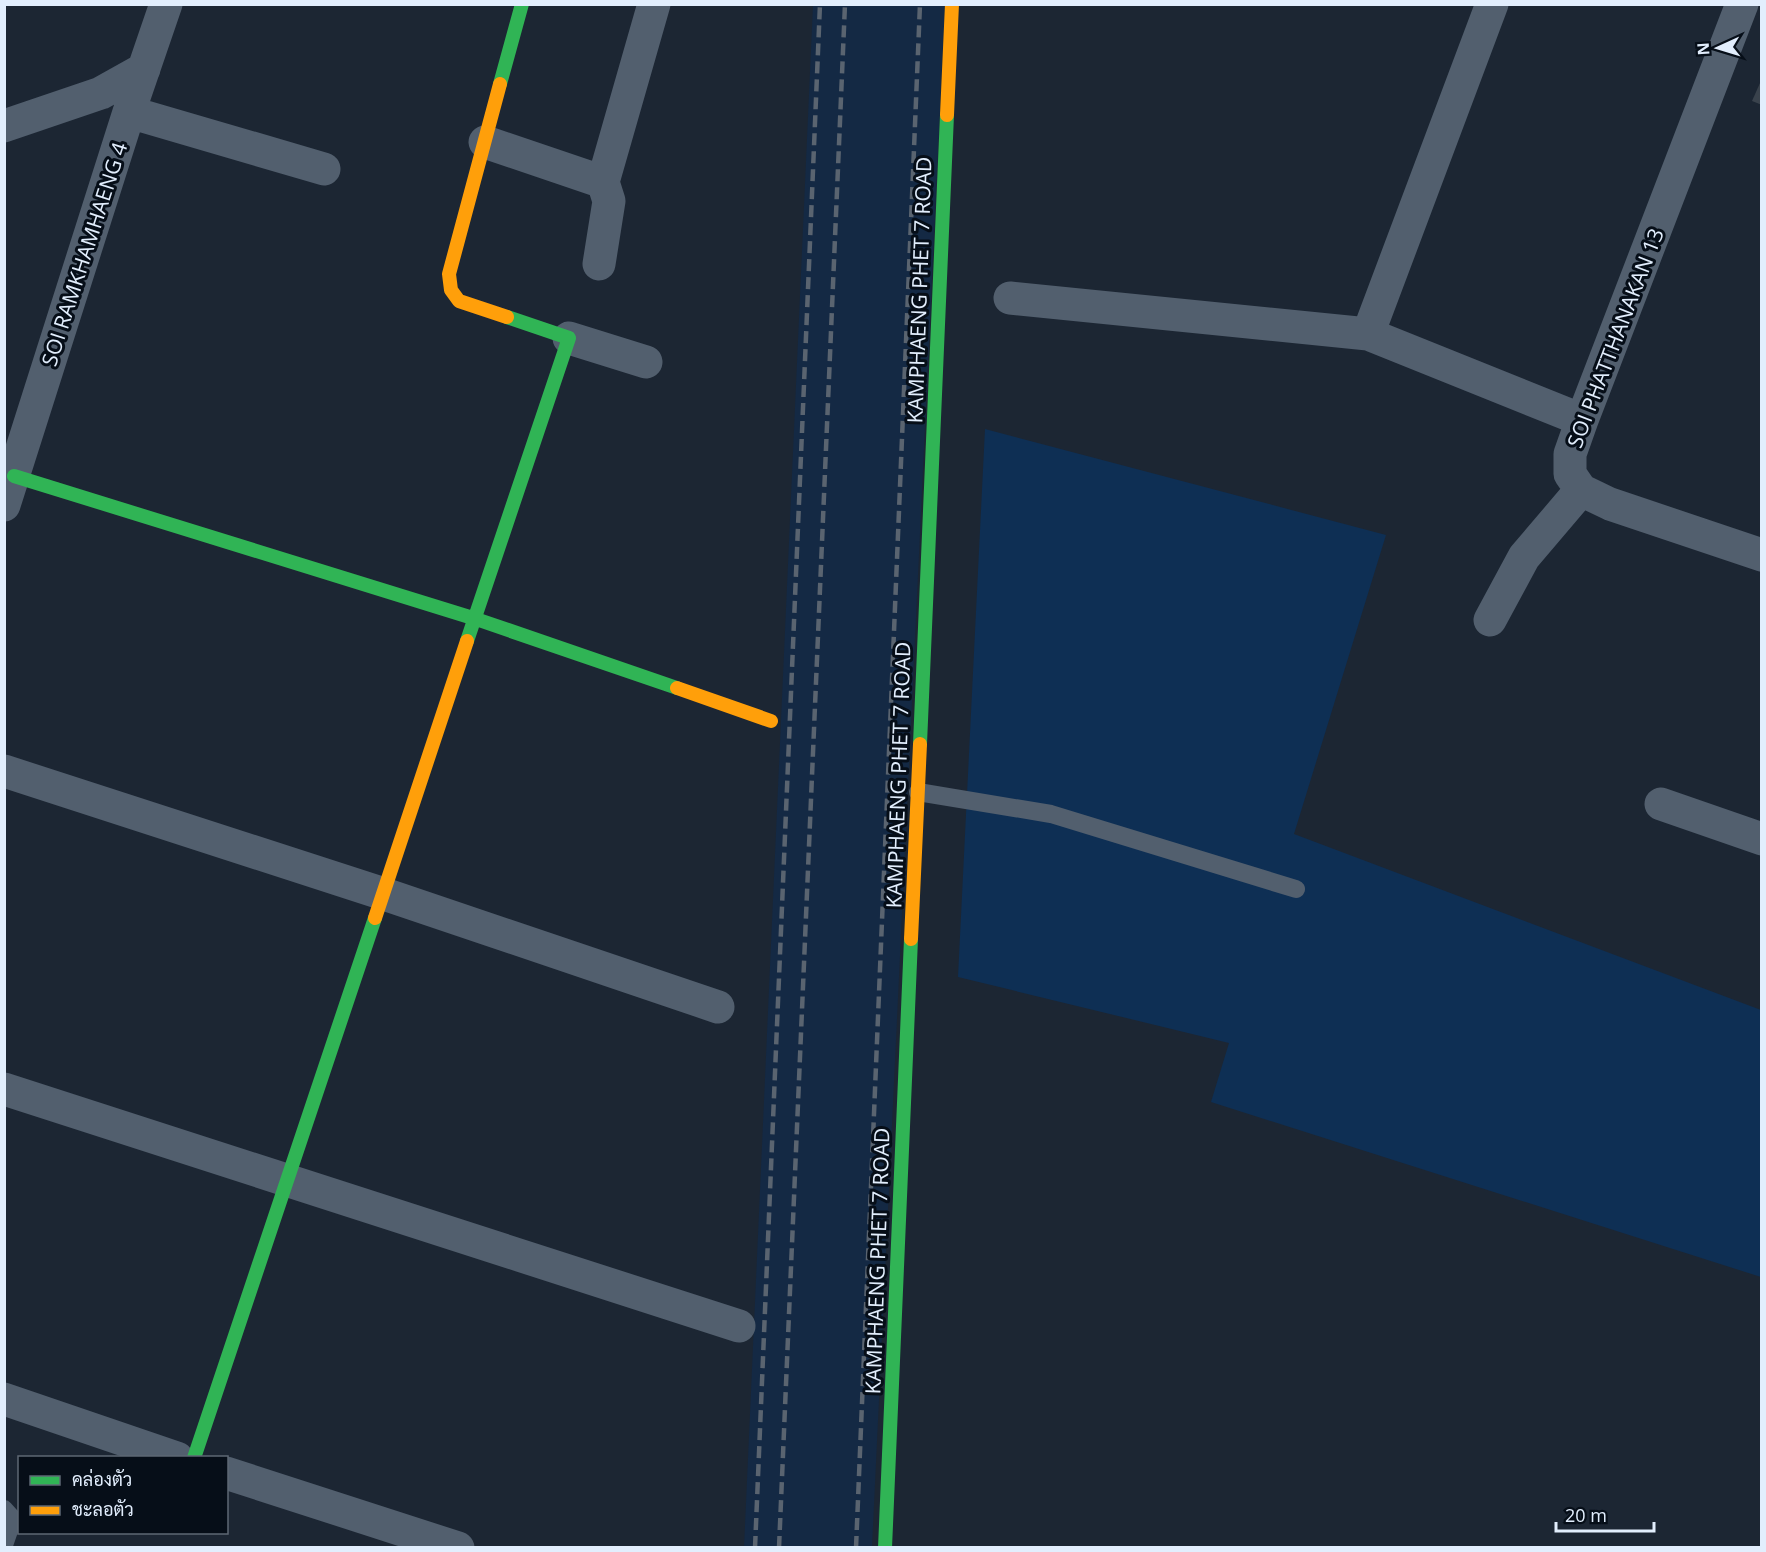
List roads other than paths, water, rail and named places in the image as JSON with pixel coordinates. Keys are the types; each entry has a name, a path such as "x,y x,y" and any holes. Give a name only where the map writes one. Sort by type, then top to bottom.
{"street":[{"name":"SOI RAMKHAMHAENG 4","path":"9,490 129,112 166,4"},
{"path":"522,4 450,274 451,290 459,301 646,362"},
{"path":"599,264 609,201 603,182 654,4"},
{"name":"KAMPHAENG PHET 7 ROAD","path":"885,1548 952,4"},
{"path":"1368,334 1492,4"},
{"name":"SOI PHATTHANAKAN 13","path":"1581,490 1570,474 1569,454 1742,4"},
{"path":"4,126 101,93 144,69"},
{"path":"129,112 324,169"},
{"path":"485,142 603,182"},
{"path":"1010,298 1368,334 1582,420"},
{"path":"195,1456 569,338"},
{"path":"9,490 476,619 771,721"},
{"path":"1490,620 1524,557 1581,490 1610,504 1761,555"},
{"path":"4,771 384,894 718,1007"},
{"path":"1662,804 1761,839"},
{"path":"4,1089 739,1326"},
{"path":"4,1399 171,1456"},
{"path":"228,1474 411,1540 458,1548"}],"lane":[{"path":"918,792 1051,814 1296,889"},
{"path":"4,1509 13,1520 4,1545"}],"railway":[{"path":"755,1548 820,4"},
{"path":"779,1548 845,4"},
{"path":"856,1548 920,4"}]}
